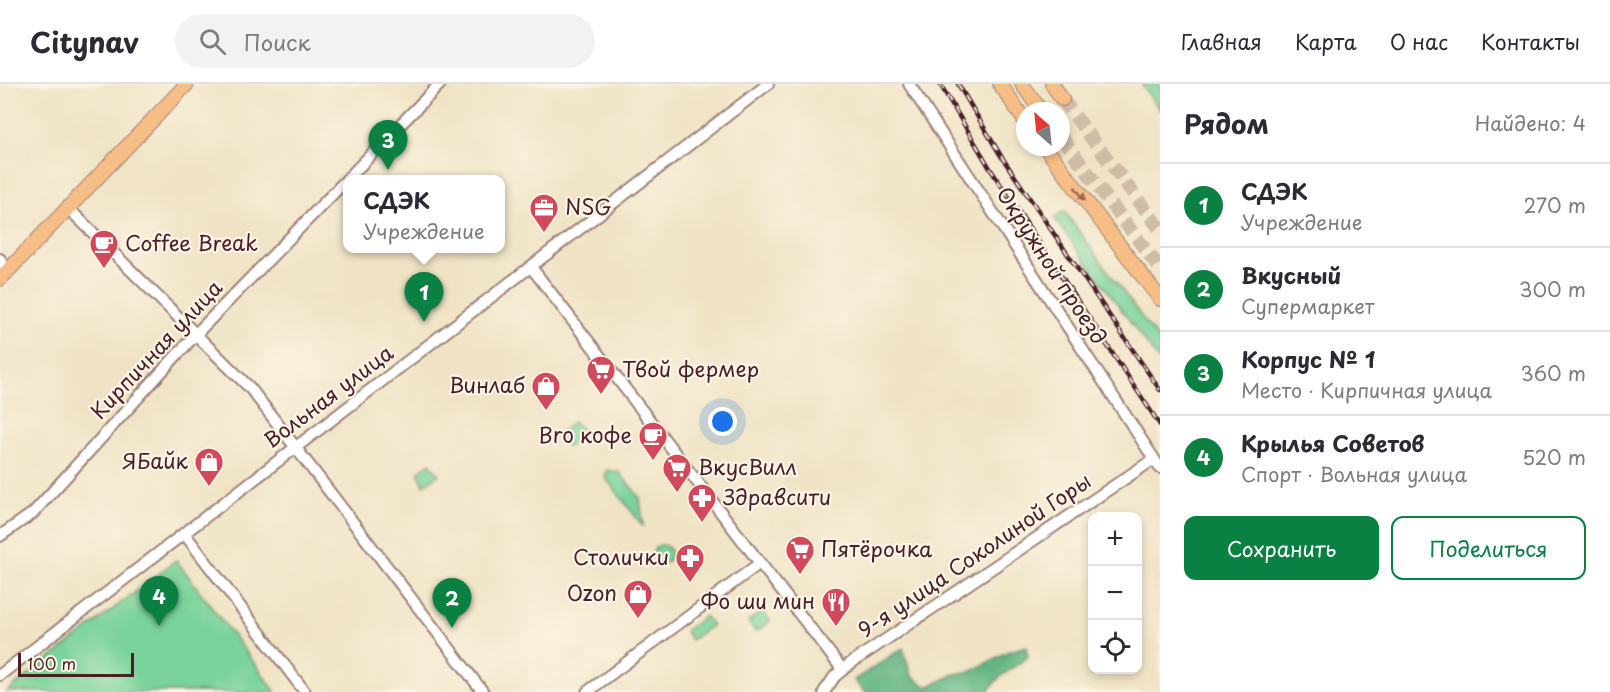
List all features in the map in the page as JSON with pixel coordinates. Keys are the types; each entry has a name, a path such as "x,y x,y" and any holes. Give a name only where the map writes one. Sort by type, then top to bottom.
{"main road":[{"path":"4,275 69,210 187,84"},
{"path":"1000,84 1016,108"},
{"path":"1022,84 1035,102"},
{"path":"1052,84 1062,99"},
{"path":"1052,156 1160,299"}],"street":[{"name":"Кирпичная улица","path":"351,175 440,84"},
{"name":"Вольная улица","path":"0,675 768,84"},
{"name":"Окружной проезд","path":"909,84 1157,464"},
{"name":"Кирпичная улица","path":"0,536 33,513 196,334 343,183"},
{"path":"69,210 250,388 483,692"},
{"path":"0,259 4,275"},
{"path":"531,267 842,669"},
{"name":"9-я улица Соколиной Горы","path":"824,692 842,669 1157,464"},
{"path":"184,533 305,692"},
{"path":"587,692 760,563"}],"green space":[{"path":"1141,84 1160,84 1160,110"},
{"path":"1064,211 1160,342 1160,362 1054,218"},
{"path":"573,422 581,429 581,436 568,447 557,436"},
{"path":"430,463 439,474 424,485 418,472"},
{"path":"607,470 619,472 640,498 643,526 605,477"},
{"path":"662,545 668,548 671,554 668,560 662,563 656,560 653,554 656,548"},
{"path":"176,560 276,692 7,692"},
{"path":"763,611 770,621 756,632 748,622"},
{"path":"705,616 712,625 691,640 685,631"},
{"path":"1026,646 1028,657 999,678 987,692 864,692 854,680 903,648 911,675 927,687 955,674 972,671 1007,652"}],"tunnel":[{"path":"1062,99 1160,229"},
{"path":"1070,149 1160,269"}],"railway":[{"path":"940,84 991,170 1160,425"},
{"path":"958,84 1001,156 1160,390"}],"place":[{"name":"Корпус № 1","path":"388,170"},
{"name":"NSG","path":"544,234"},
{"name":"Coffee Break","path":"104,270"},
{"name":"СДЭК","path":"424,322"},
{"name":"Твой фермер","path":"601,396"},
{"name":"Винлаб","path":"546,412"},
{"name":"Bro кофе","path":"653,462"},
{"name":"ЯБайк","path":"209,488"},
{"name":"ВкусВилл","path":"677,494"},
{"name":"Здравсити","path":"702,524"},
{"name":"Пятёрочка","path":"800,576"},
{"name":"Столички","path":"690,584"},
{"name":"Ozon","path":"638,620"},
{"name":"Крылья Советов","path":"159,626"},
{"name":"Вкусный","path":"452,628"},
{"name":"Фо ши мин","path":"836,628"}]}
